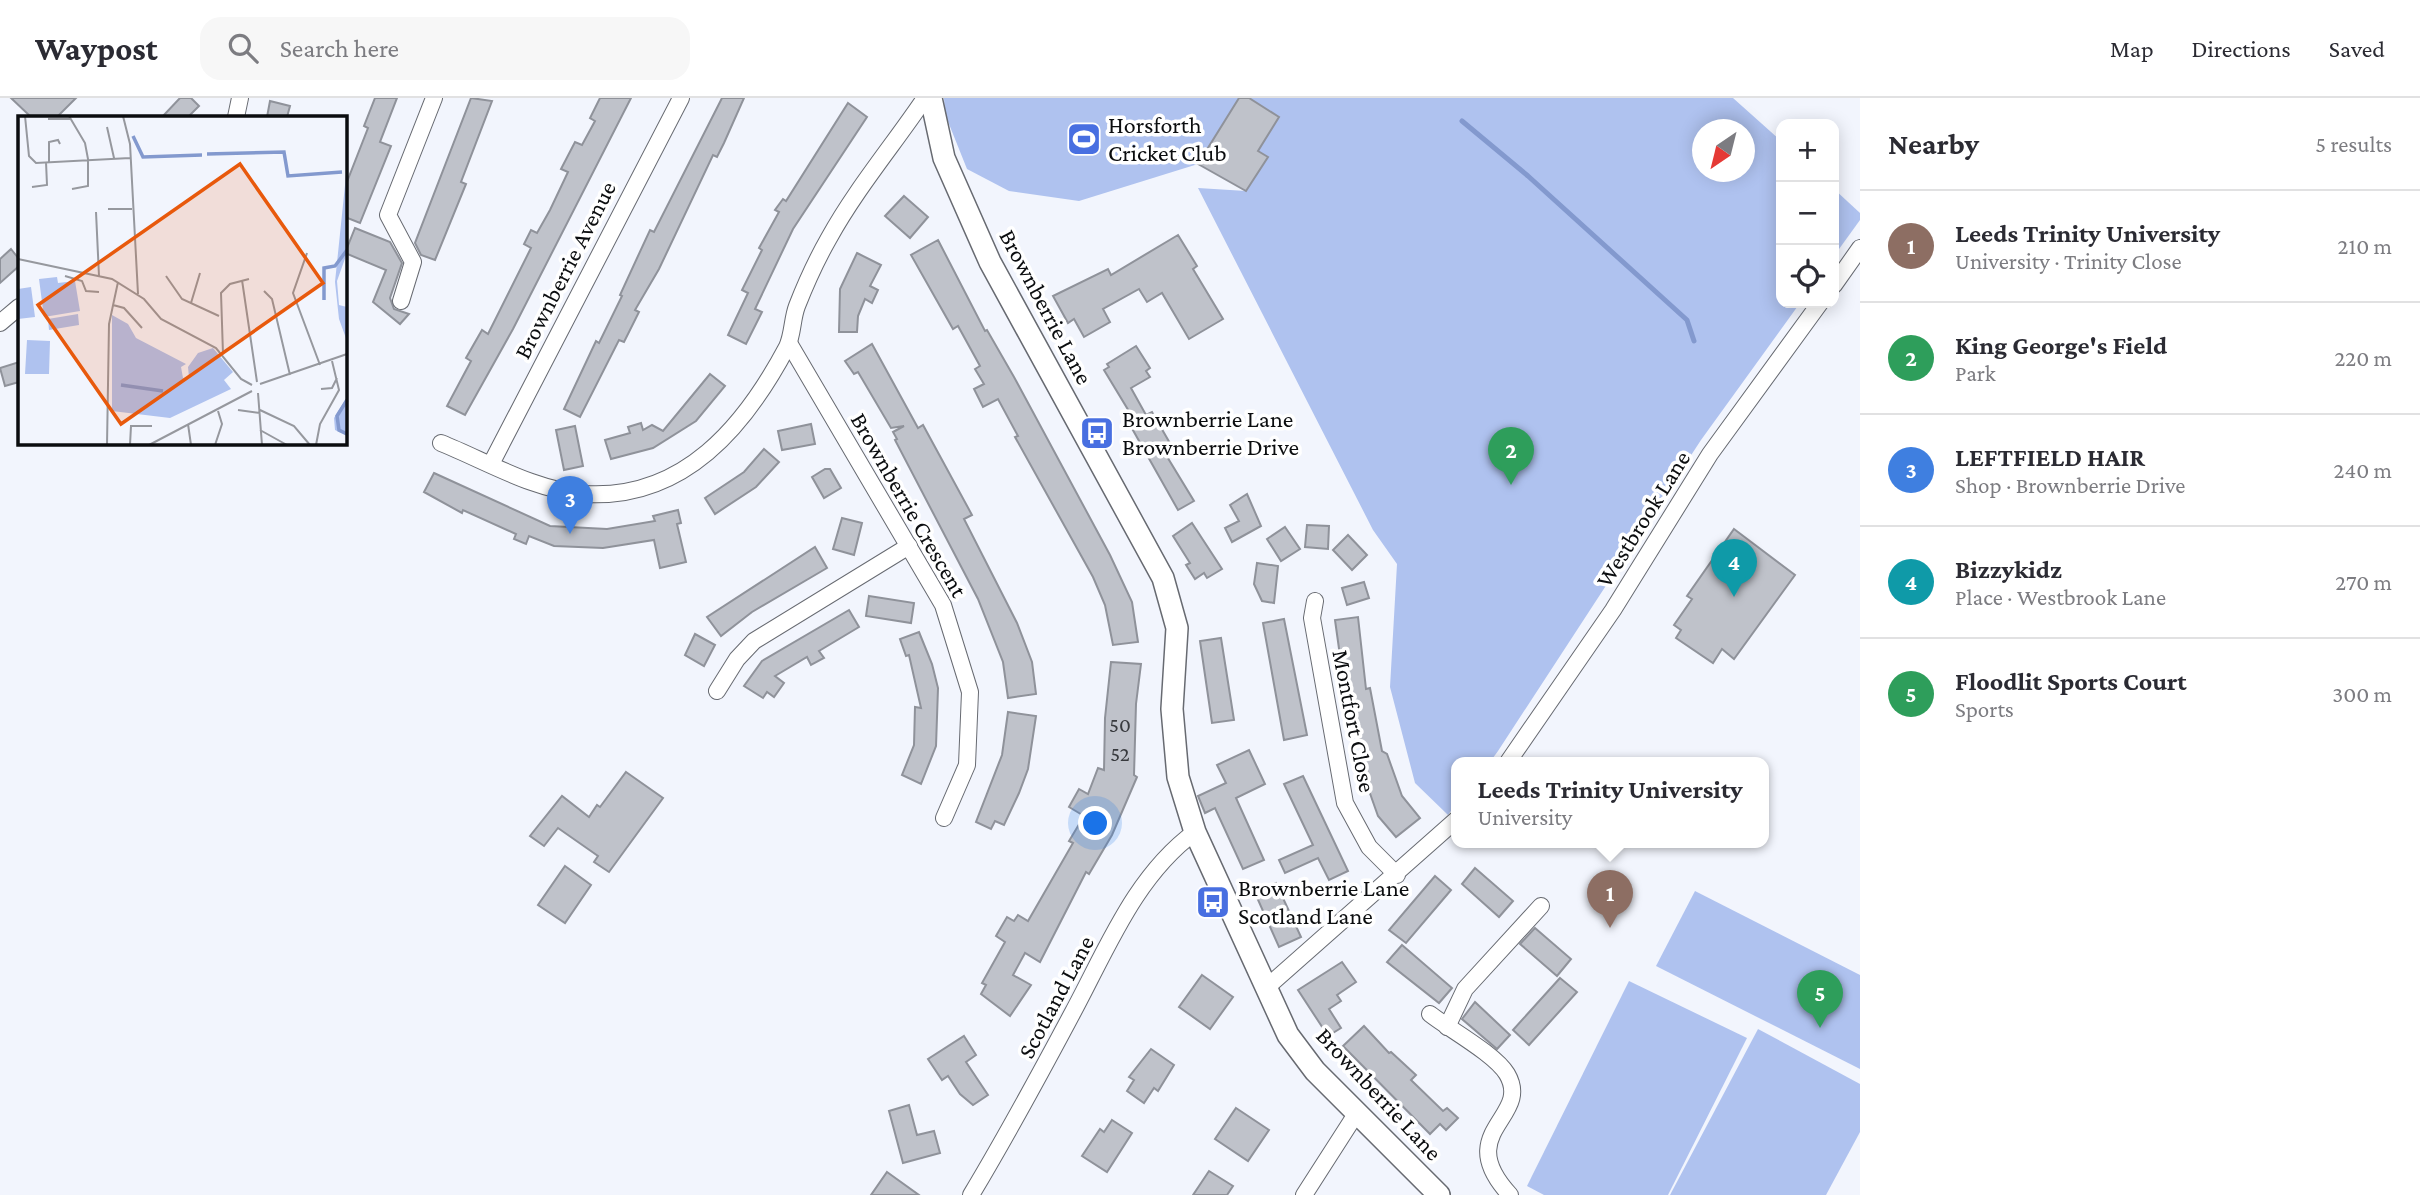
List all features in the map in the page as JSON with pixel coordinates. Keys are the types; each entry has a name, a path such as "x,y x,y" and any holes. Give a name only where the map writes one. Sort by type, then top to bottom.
{"street":[{"path":"236,116 240,98"},
{"path":"401,301 412,261 388,215 434,98"},
{"name":"Brownberrie Avenue","path":"491,464 681,98"},
{"path":"441,443 530,482 584,494 621,492 677,476 717,447 758,395 789,343 796,307 830,237 928,98"},
{"name":"Brownberrie Lane","path":"928,98 944,158 990,262 1163,578 1177,628 1172,709 1178,777 1195,832 1266,988 1288,1035 1315,1072 1439,1195"},
{"path":"1839,278 1860,248"},
{"path":"0,323 18,308"},
{"name":"Westbrook Lane","path":"1511,757 1613,610 1710,454 1817,308"},
{"name":"Brownberrie Crescent","path":"789,343 943,605 970,692 967,765 944,818"},
{"path":"717,691 737,659 754,641 909,546"},
{"name":"Montfort Close","path":"1315,601 1312,618 1345,803 1369,847 1397,875"},
{"path":"1266,988 1451,825"},
{"name":"Scotland Lane","path":"971,1195 1013,1126 1126,914 1172,849 1195,832"},
{"path":"1447,1027 1465,989 1541,906"},
{"path":"1430,1014 1507,1074 1512,1093 1507,1110 1490,1134 1486,1154 1493,1177 1510,1195"},
{"path":"1304,1195 1356,1114"}],"shaded area":[{"name":"Horsforth Cricket Club","path":"944,98 1239,98 1198,164 1079,201 1009,191 967,169 945,114"},
{"path":"1249,98 1733,98 1776,137 1776,308 1796,308 1701,440 1494,757 1451,757 1451,811 1448,815 1415,783 1390,687 1397,564 1373,530 1198,188 1246,191 1267,158 1258,151 1279,117"},
{"path":"1839,194 1860,213 1860,220 1839,249"},
{"path":"1695,891 1860,975 1860,1069 1656,966"},
{"path":"1629,981 1747,1038 1668,1195 1544,1195 1527,1186"},
{"path":"1758,1029 1860,1084 1860,1132 1826,1195 1670,1195"}],"building":[{"path":"11,98 76,98 58,116 30,116"},
{"path":"180,98 191,98 199,106 189,116 163,116"},
{"path":"375,98 397,98 380,142 391,146 360,223 346,217 346,184 368,128 364,126"},
{"path":"471,98 492,101 461,182 466,184 435,260 421,255 415,243"},
{"path":"600,98 631,98 513,329 465,415 447,406 471,361 466,358 482,330 488,334 531,248 524,244 531,230 537,233 550,210 568,172 561,169 575,142 582,145 595,121 590,118"},
{"path":"722,98 744,98 717,157 713,155 659,269 635,310 639,312 624,342 619,340 580,417 564,409 596,341 599,343 622,296 620,295 650,230 654,232"},
{"path":"1239,98 1249,98 1279,117 1258,151 1268,157 1246,191 1198,164"},
{"path":"270,101 290,106 287,116 267,116"},
{"path":"848,103 867,117 793,229 755,309 762,312 746,344 728,335 748,293 742,290 762,250 759,248 779,212 775,210 783,199 786,201"},
{"path":"904,196 928,217 910,238 885,216"},
{"path":"355,228 390,242 402,263 390,298 394,309 409,314 400,324 373,302 386,270 346,253"},
{"path":"1178,235 1197,266 1193,269 1223,319 1189,339 1162,293 1147,302 1139,289 1103,309 1110,322 1084,337 1074,319 1068,323 1053,296 1108,269 1111,275"},
{"path":"938,240 985,331 987,330 1014,377 1110,555 1132,602 1138,642 1113,645 1105,605 1093,577 1015,437 1018,436 998,399 983,407 974,389 984,384 975,369 980,366 958,326 953,329 911,255"},
{"path":"11,249 18,258 18,267 0,283 0,259"},
{"path":"857,253 881,265 870,286 878,290 872,303 865,299 858,316 857,332 839,332 840,289"},
{"path":"872,344 918,428 923,425 972,515 964,519 1017,623 1032,662 1036,694 1008,698 1003,662 978,599 895,440 897,439 893,432 904,426 891,428 858,372 854,374 845,361"},
{"path":"1136,346 1150,368 1146,371 1150,377 1131,388 1146,415 1152,412 1171,445 1163,450 1194,501 1178,510 1125,416 1130,413 1104,370 1109,367 1107,364"},
{"path":"18,362 18,382 5,386 0,368"},
{"path":"710,374 725,386 696,421 653,448 611,459 605,440 630,433 628,427 641,423 643,430 652,425 663,431"},
{"path":"811,424 815,444 782,450 778,431"},
{"path":"575,426 583,466 564,470 556,430"},
{"path":"764,449 779,462 756,487 715,514 705,498 744,472"},
{"path":"830,469 841,488 824,498 812,477"},
{"path":"434,473 550,526 607,529 655,521 653,516 678,510 681,523 677,524 686,562 660,568 654,540 603,548 554,546 529,536 526,544 514,539 516,534 463,510 462,513 424,492"},
{"path":"1247,494 1261,526 1232,542 1225,528 1239,521 1230,505"},
{"path":"842,518 862,523 854,555 833,549"},
{"path":"1192,523 1222,569 1207,578 1204,573 1195,579 1186,565 1190,563 1173,536"},
{"path":"1307,525 1329,526 1328,549 1305,547"},
{"path":"1285,527 1300,549 1281,561 1267,539"},
{"path":"1734,529 1795,575 1734,659 1722,649 1713,663 1676,638 1681,630 1674,625 1692,599 1687,596"},
{"path":"1348,535 1367,555 1352,570 1333,550"},
{"path":"815,547 827,568 752,612 721,636 707,617"},
{"path":"1257,563 1278,566 1274,603 1262,601 1254,584"},
{"path":"1364,582 1369,598 1347,605 1342,588"},
{"path":"869,596 914,603 911,623 866,616"},
{"path":"849,610 859,627 819,651 824,658 811,665 807,657 775,676 784,683 774,697 767,692 763,698 744,686 762,661"},
{"path":"1358,617 1366,689 1370,688 1382,751 1387,754 1402,796 1420,818 1396,837 1378,816 1367,785 1370,784 1345,670 1342,670 1335,620"},
{"path":"1284,619 1307,735 1284,740 1263,623"},
{"path":"919,632 938,688 936,746 921,784 902,775 914,745 915,707 921,708 909,655 906,656 900,639"},
{"path":"695,634 715,645 704,666 685,655"},
{"path":"1221,638 1234,720 1212,723 1200,641"},
{"path":"1111,662 1141,664 1136,704 1134,775 1137,777 1112,835 1089,874 1086,872 1040,962 1025,953 1013,975 1031,985 1010,1016 981,994 986,985 982,983 1005,942 996,936 1007,917 1014,921 1018,915 1028,921 1073,843 1069,841 1084,816 1069,807 1079,789 1088,794 1098,768 1104,770 1105,718"},
{"path":"1008,712 1036,716 1028,769 1019,793 1004,825 995,821 991,829 976,822 1002,755"},
{"path":"1249,750 1265,784 1236,798 1264,860 1243,869 1215,808 1205,813 1198,796 1226,783 1217,765"},
{"path":"626,772 663,798 609,872 594,862 598,856 558,828 544,846 530,836 562,796 589,817 597,805 600,807"},
{"path":"1303,776 1348,871 1329,880 1318,858 1285,873 1279,860 1313,845 1284,784"},
{"path":"565,866 591,885 565,923 538,905"},
{"path":"1475,868 1513,901 1499,917 1462,884"},
{"path":"1435,876 1451,890 1406,943 1389,930"},
{"path":"1276,883 1301,937 1279,947 1255,893"},
{"path":"1535,928 1571,959 1557,976 1520,944"},
{"path":"1402,945 1452,988 1439,1003 1387,962"},
{"path":"1342,962 1356,982 1337,995 1341,1001 1329,1009 1341,1028 1328,1036 1298,990"},
{"path":"1202,975 1233,997 1210,1029 1179,1007"},
{"path":"1560,978 1577,992 1529,1045 1513,1030"},
{"path":"1475,1002 1510,1035 1497,1049 1462,1019"},
{"path":"1364,1026 1389,1053 1416,1075 1411,1080 1443,1111 1447,1108 1458,1118 1446,1130 1440,1124 1430,1134 1343,1046"},
{"path":"964,1036 976,1055 966,1062 988,1095 973,1105 960,1094 948,1076 942,1080 928,1059"},
{"path":"1151,1049 1174,1065 1158,1091 1154,1088 1144,1103 1127,1091 1134,1080 1129,1077"},
{"path":"909,1105 917,1135 934,1131 940,1153 903,1163 889,1111"},
{"path":"1236,1108 1269,1130 1248,1161 1215,1139"},
{"path":"1112,1120 1132,1133 1107,1172 1082,1156 1100,1129 1104,1132"},
{"path":"1209,1171 1233,1186 1227,1195 1193,1195"},
{"path":"887,1172 919,1195 871,1195"}],"waterway":[{"path":"1462,121 1528,176 1687,320 1694,341"}],"place":[{"name":"Horsforth Cricket Club","path":"1084,139"},
{"name":"Brownberrie Lane Brownberrie Drive","path":"1097,433"},
{"name":"King George's Field","path":"1511,485"},
{"name":"LEFTFIELD HAIR","path":"570,534"},
{"name":"Bizzykidz","path":"1734,597"},
{"name":"Brownberrie Lane Scotland Lane","path":"1213,902"},
{"name":"Leeds Trinity University","path":"1610,928"},
{"name":"Floodlit Sports Court","path":"1820,1028"}]}
